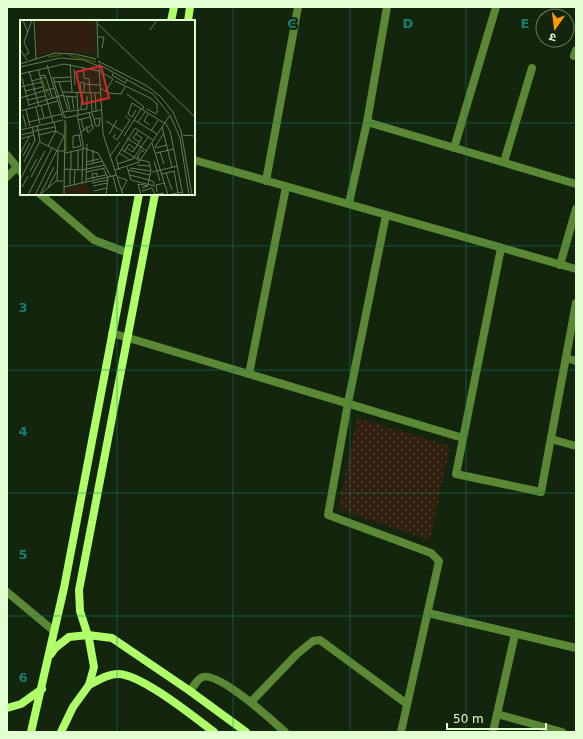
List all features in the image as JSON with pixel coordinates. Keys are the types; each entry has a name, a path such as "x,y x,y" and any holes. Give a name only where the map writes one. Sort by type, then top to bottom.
{"street":[{"path":"171,20 174,7"},
{"path":"188,20 190,7"},
{"path":"266,181 298,7"},
{"path":"348,204 367,122 387,7"},
{"path":"454,148 496,7"},
{"path":"504,162 532,68"},
{"path":"367,122 576,184"},
{"path":"7,155 19,169 7,177"},
{"path":"195,160 576,269"},
{"path":"249,374 286,187"},
{"path":"41,195 94,240 128,253"},
{"path":"31,732 42,690 66,580 139,195"},
{"path":"61,732 73,707 89,685 94,667 88,635 80,611 79,590 155,195"},
{"path":"560,265 576,209"},
{"path":"386,215 348,403 328,515 431,553 439,561 400,732"},
{"path":"501,248 456,474 541,492 576,303"},
{"path":"112,333 463,438"},
{"path":"566,358 576,361"},
{"path":"551,439 576,446"},
{"path":"7,592 54,631"},
{"path":"428,614 576,648"},
{"path":"493,732 515,634"},
{"path":"48,658 55,648 69,637 88,635 112,638 190,691 246,732"},
{"path":"250,702 297,654 313,641 320,640 407,704"},
{"path":"89,685 106,676 118,674 138,679 182,708 214,732"},
{"path":"190,691 199,679 203,677 212,677 250,702 285,732"},
{"path":"7,708 21,704 42,690"},
{"path":"497,714 562,732"}],"shaded area":[{"path":"357,418 450,446 430,540 338,509"}]}
